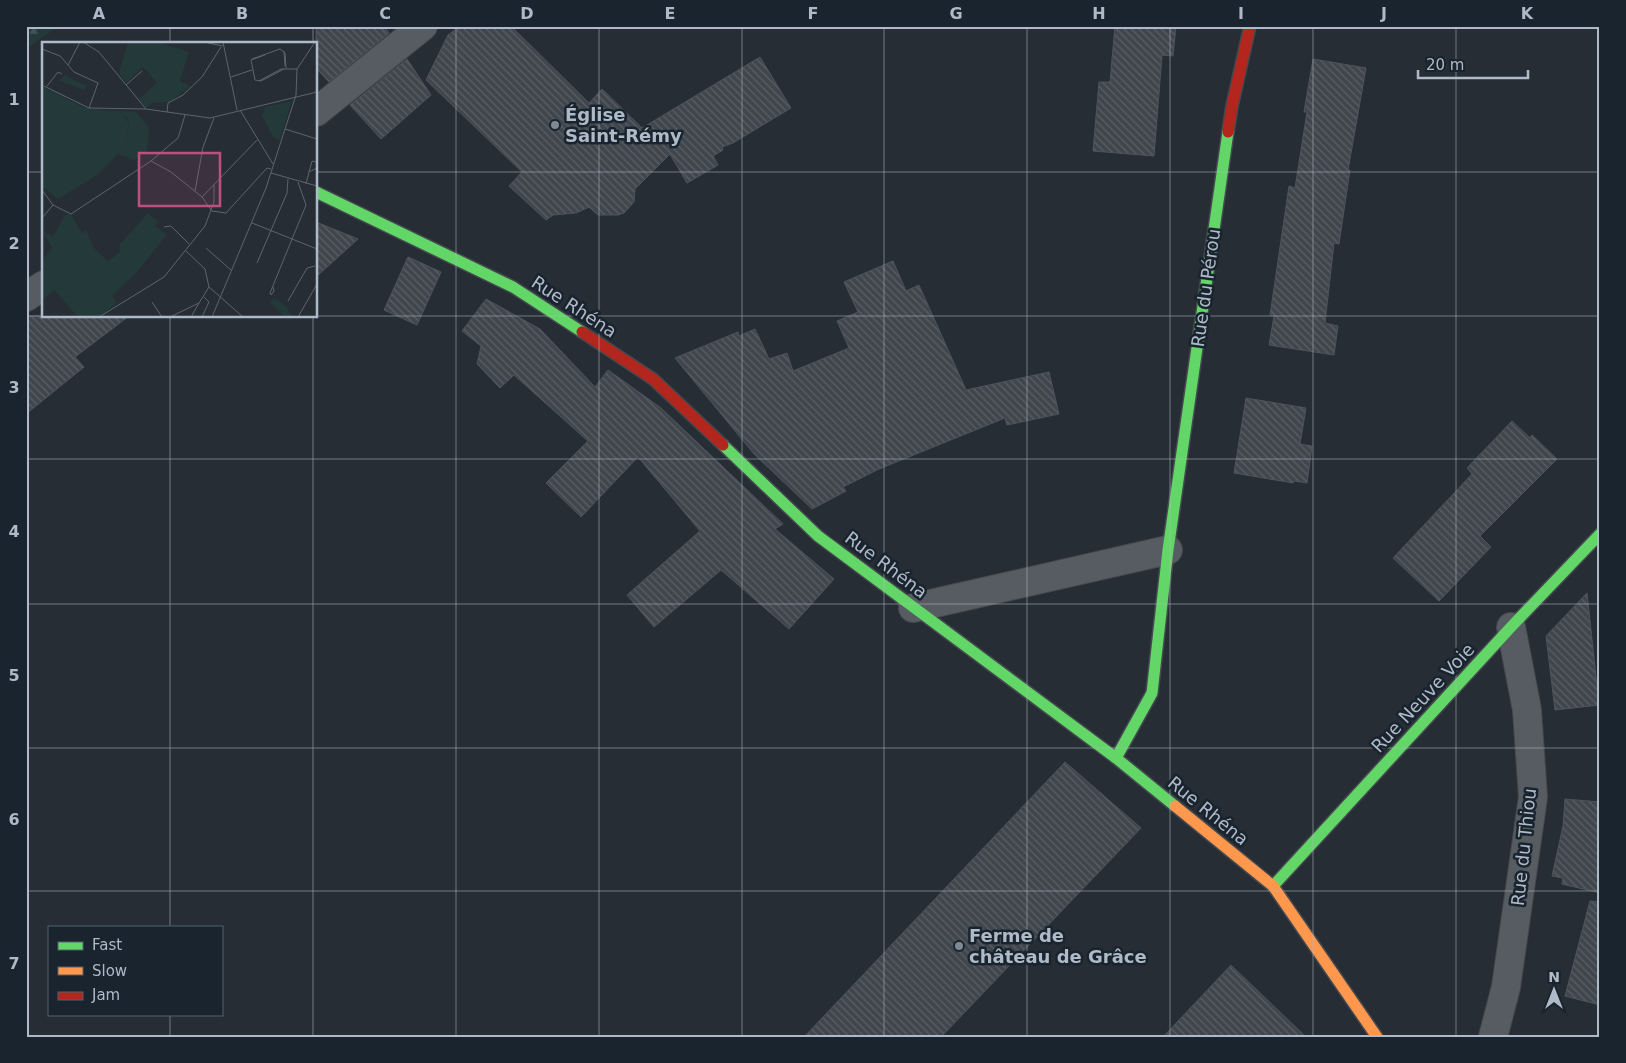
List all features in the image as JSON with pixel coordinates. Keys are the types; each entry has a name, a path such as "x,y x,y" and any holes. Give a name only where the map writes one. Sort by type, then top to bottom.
{"street":[{"path":"318,110 424,26"},
{"name":"Rue du Pérou","path":"1116,758 1152,693 1168,550 1232,106 1250,26"},
{"name":"Rue Rhéna","path":"318,193 512,287 652,379 818,536 1116,758 1273,886 1377,1037"},
{"path":"26,297 42,286"},
{"name":"Rue Neuve Voie","path":"1273,886 1511,627 1600,534"},
{"path":"913,608 1168,550"},
{"name":"Rue du Thiou","path":"1493,1037 1506,987 1533,797 1527,710 1511,627"}],"green space":[{"path":"26,26 59,26 26,49"}],"building":[{"path":"316,26 384,26 389,33 329,82 318,70 318,42 316,42"},
{"name":"Église Saint-Rémy","path":"460,26 511,26 589,103 602,89 642,128 760,57 791,108 733,143 722,147 723,150 713,156 718,165 687,183 670,154 635,189 634,202 624,213 618,215 598,215 589,207 576,213 553,215 546,220 509,186 522,172 426,80 448,35"},
{"path":"1115,26 1176,26 1173,56 1162,55 1154,156 1093,151 1099,82 1110,82"},
{"path":"407,59 431,95 381,139 350,105"},
{"path":"1313,59 1366,68 1348,170 1350,170 1339,244 1334,243 1325,323 1338,326 1334,355 1269,345 1274,316 1270,315 1289,186 1295,188 1307,112 1304,112"},
{"path":"318,223 358,239 318,275"},
{"path":"408,257 441,272 417,325 384,310"},
{"path":"893,261 906,291 919,285 966,390 1049,372 1059,414 1007,425 1005,418 879,469 843,487 846,491 812,509 754,454 675,358 738,332 739,336 755,329 769,359 787,353 793,371 849,348 837,321 858,312 844,282"},
{"path":"486,299 540,329 595,387 608,370 661,408 783,524 775,529 834,579 789,629 721,570 654,627 627,595 700,531 638,457 581,517 546,483 588,441 514,375 500,388 477,364 481,346 462,331"},
{"path":"26,316 42,316 42,318 126,318 75,357 84,367 26,414"},
{"path":"1246,398 1306,408 1300,444 1312,446 1307,483 1294,481 1293,483 1234,473"},
{"path":"1512,421 1530,438 1532,435 1557,459 1480,536 1491,547 1439,601 1393,558 1472,474 1467,468"},
{"path":"1587,593 1599,705 1555,710 1546,636"},
{"name":"Ferme de château de Grâce","path":"1065,762 1141,828 941,1037 804,1037"},
{"path":"1565,799 1600,802 1600,893 1562,884 1563,878 1552,876 1563,826"},
{"path":"1590,901 1600,902 1600,1005 1565,996"},
{"path":"1231,965 1306,1037 1163,1037"}],"traffic: fast":[{"path":"1116,758 1152,693 1168,550 1228,132"},
{"path":"318,193 513,287 582,332"},
{"path":"723,445 818,536 1116,758 1175,806"},
{"path":"1273,886 1511,627 1600,534"}],"traffic: slow":[{"path":"1175,806 1273,886 1377,1037"}],"traffic: jam":[{"path":"1228,132 1250,26"},
{"path":"582,332 653,379 723,445"}],"place":[{"name":"Église Saint-Rémy","path":"555,125"},
{"name":"Ferme de château de Grâce","path":"959,946"}]}
